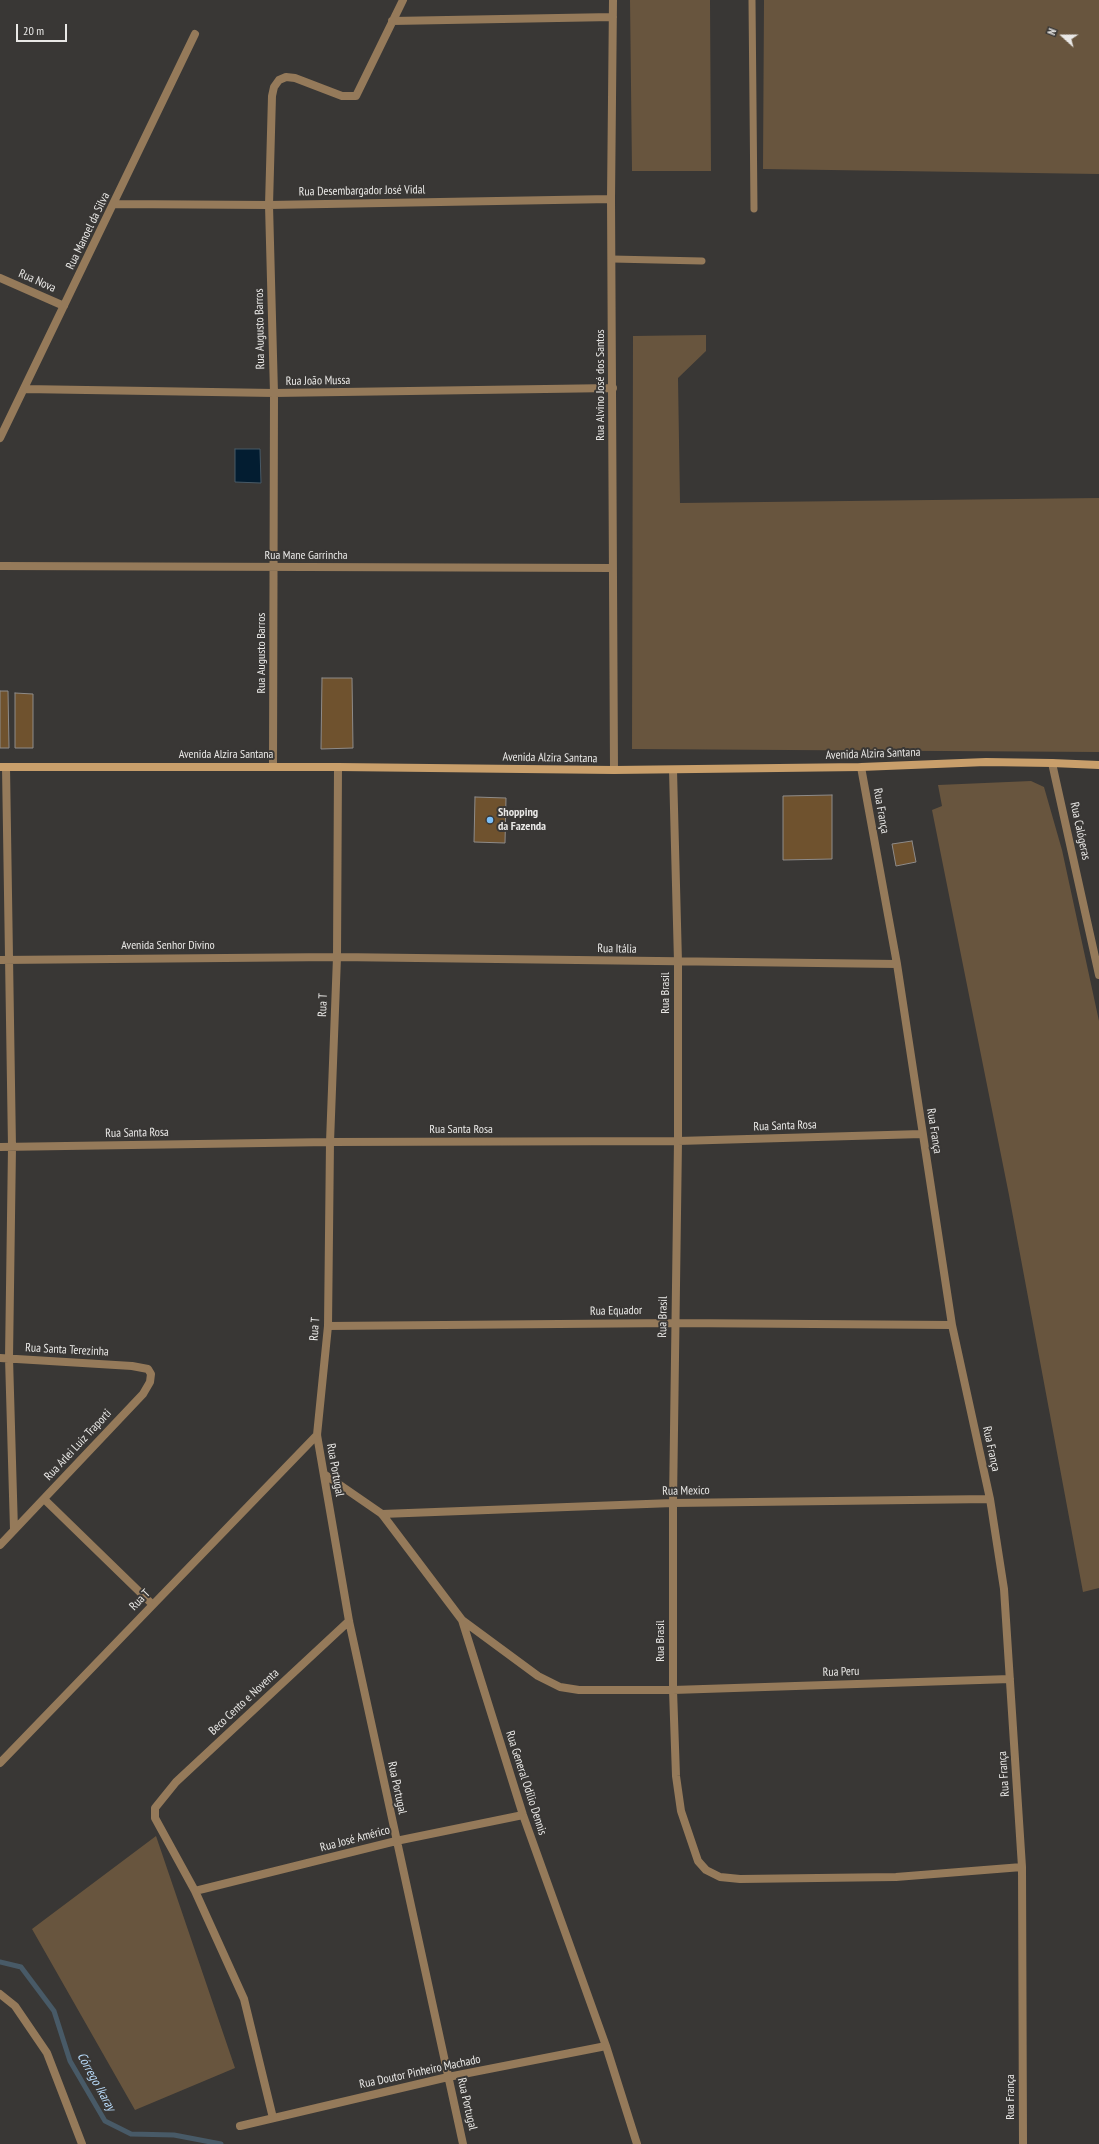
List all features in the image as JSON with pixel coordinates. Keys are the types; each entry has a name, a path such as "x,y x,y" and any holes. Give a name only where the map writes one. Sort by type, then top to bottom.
{"main road":[{"name":"Avenida Alzira Santana","path":"3,767 338,767 673,770 861,767 986,762 1052,762 1099,765"}],"street":[{"name":"Rua Augusto Barros","path":"273,767 275,568 274,393 270,205 274,86 279,80 286,77 295,78 342,96 356,96 403,0"},
{"name":"Rua Alvino José dos Santos","path":"613,0 611,199 614,770"},
{"path":"392,21 613,17"},
{"name":"Rua Manoel da Silva","path":"0,438 196,34"},
{"name":"Rua Desembargador José Vidal","path":"114,204 270,205 611,199"},
{"name":"Rua Nova","path":"0,278 64,306"},
{"name":"Rua João Mussa","path":"24,389 274,393 613,388"},
{"name":"Rua Mane Garrincha","path":"0,566 613,568"},
{"name":"Rua Calógeras","path":"1052,762 1099,975"},
{"path":"3,767 4,960 12,1147 9,1358 14,1530"},
{"name":"Rua T","path":"0,1763 317,1435 328,1326 330,1142 336,957 338,767"},
{"name":"Rua França","path":"861,767 897,964 952,1325 990,1499 1004,1589 1022,1867 1023,2144"},
{"name":"Rua Brasil","path":"673,770 678,962 678,1141 673,1502 673,1690 677,1783 681,1811 698,1861 706,1870 720,1877 740,1879 896,1877 1022,1867"},
{"name":"Avenida Senhor Divino","path":"4,960 336,957"},
{"name":"Rua Itália","path":"336,957 897,964"},
{"name":"Rua Santa Rosa","path":"0,1147 330,1142 678,1141 922,1134"},
{"name":"Rua Equador","path":"328,1326 675,1323 952,1325"},
{"name":"Rua Santa Terezinha","path":"0,1358 132,1366"},
{"name":"Rua Arlei Luiz Traporti","path":"0,1545 143,1394 150,1382 151,1374 148,1369 132,1366"},
{"name":"Rua Portugal","path":"317,1435 349,1621 463,2144"},
{"name":"Rua General Odílio Dennis","path":"324,1474 382,1514 462,1620 523,1815 606,2046 637,2144"},
{"path":"44,1499 152,1604"},
{"name":"Rua Mexico","path":"382,1514 673,1502 990,1499"},
{"name":"Rua Peru","path":"462,1620 538,1676 560,1687 579,1690 673,1690 1010,1678"},
{"name":"Beco Cento e Noventa","path":"195,1891 155,1818 154,1812 157,1803 176,1782 349,1621"},
{"name":"Rua José Américo","path":"195,1891 396,1841 523,1815"},
{"path":"195,1891 244,1999 273,2118"},
{"path":"0,1994 15,2006 47,2052 82,2144"},
{"name":"Rua Doutor Pinheiro Machado","path":"240,2126 448,2077 606,2046"}],"lane":[{"path":"752,0 754,209"},
{"path":"612,259 702,261"}],"shaded area":[{"path":"630,0 710,0 711,171 632,171"},
{"path":"764,0 1099,0 1099,174 763,169"},
{"path":"706,335 706,351 678,378 680,503 1099,498 1099,752 632,749 633,336"},
{"path":"1031,781 1044,787 1062,850 1099,1021 1099,1588 1083,1592 1009,1195 932,810 942,806 938,785"},
{"path":"156,1836 235,2068 135,2110 32,1929"}],"water":[{"path":"235,449 260,449 261,483 235,482"}],"building":[{"path":"322,678 352,678 353,748 321,749"},
{"path":"0,691 8,691 9,748 0,748"},
{"path":"15,693 33,694 33,748 15,748"},
{"path":"832,795 832,859 783,860 783,796"},
{"name":"Shopping da Fazenda","path":"475,797 506,798 505,843 474,842"},
{"path":"912,841 916,862 896,866 892,844"}],"waterway":[{"name":"Córrego Ikaray","path":"0,1962 21,1967 54,2011 70,2061 105,2121 131,2134 174,2135 221,2144"}],"place":[{"name":"Shopping da Fazenda","path":"490,820"}]}
